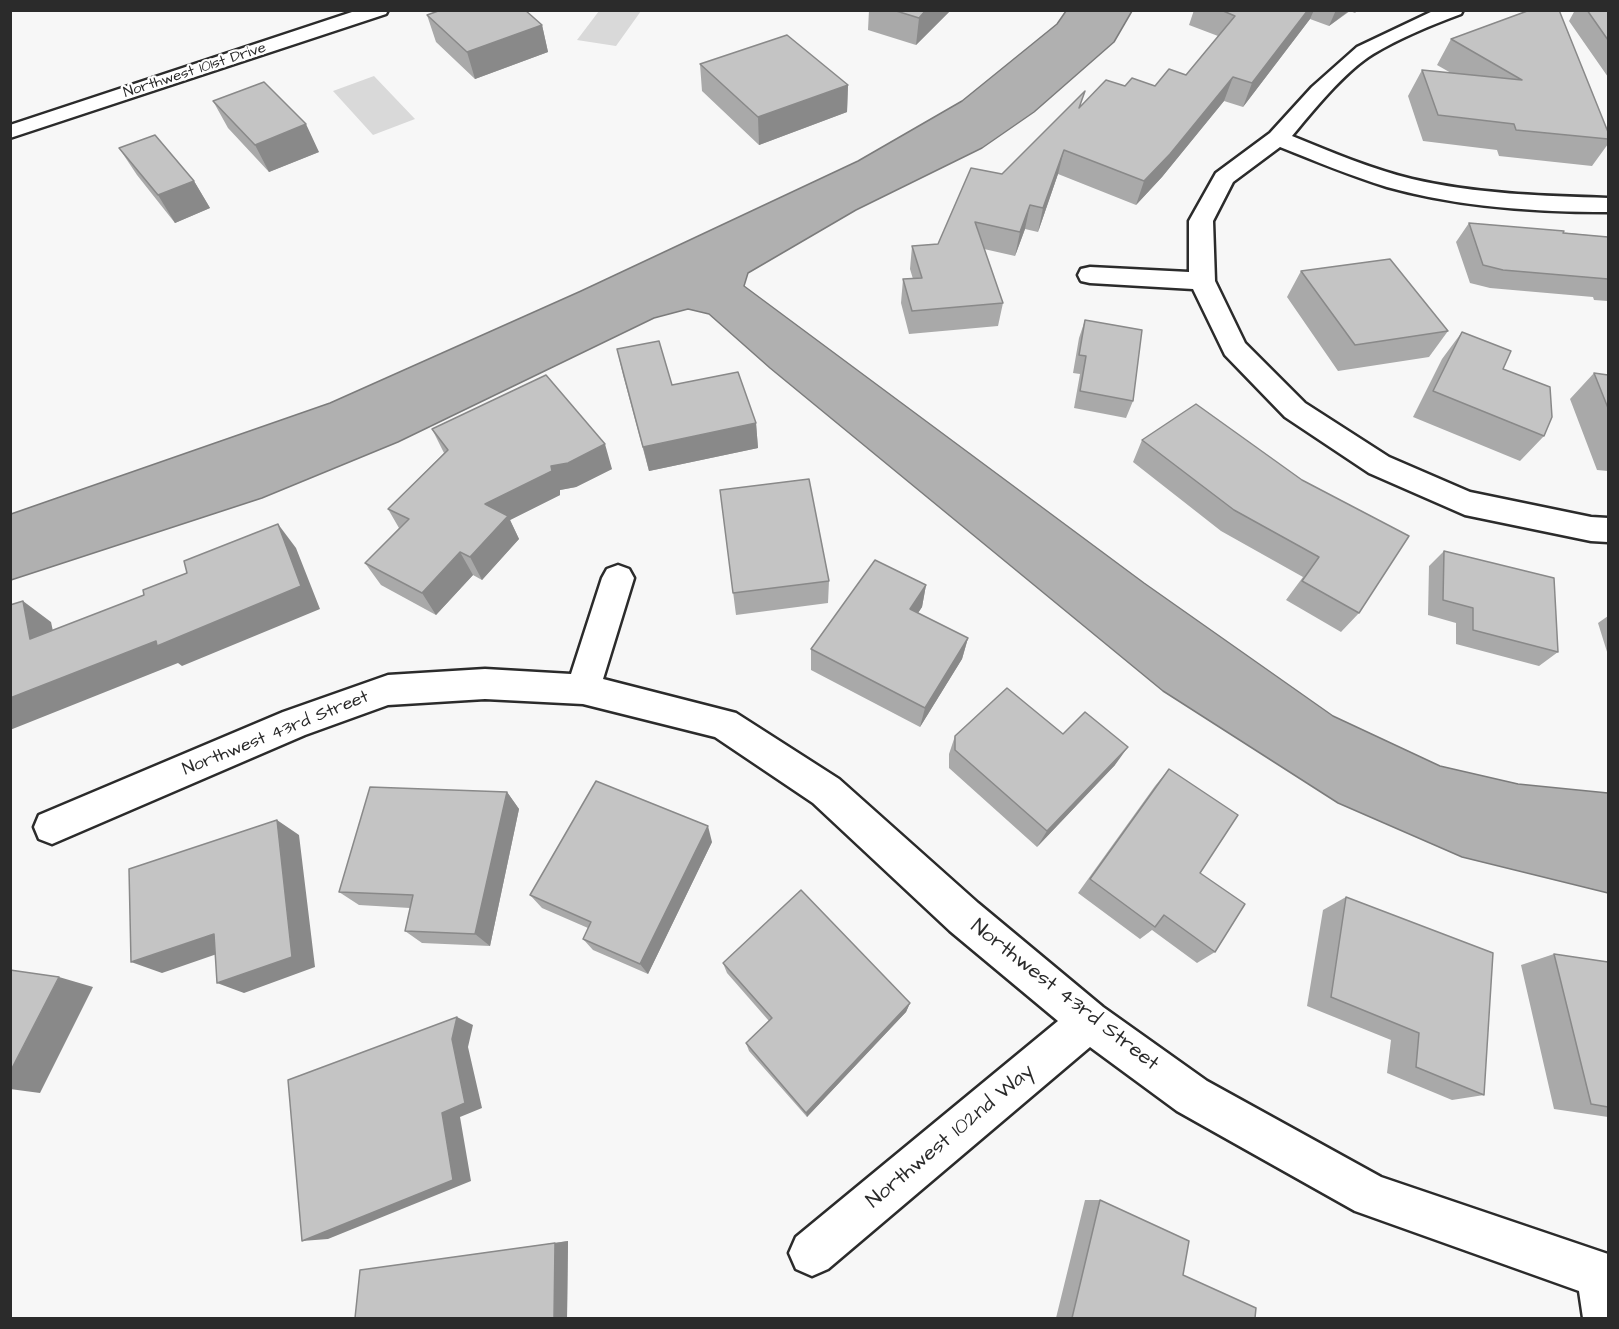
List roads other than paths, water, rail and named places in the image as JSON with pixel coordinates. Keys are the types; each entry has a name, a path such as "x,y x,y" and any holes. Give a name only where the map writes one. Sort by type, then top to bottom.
{"street":[{"name":"Northwest 101st Drive","path":"10,132 379,10"},
{"path":"1454,10 1425,21 1364,51 1319,91 1278,138 1224,178 1201,221 1202,281 1234,348 1295,410 1379,465 1465,503 1591,529 1608,530"},
{"path":"1278,138 1353,168 1412,186 1464,195 1531,202 1608,206"},
{"path":"1090,275 1202,281"},
{"path":"583,688 618,578"},
{"name":"Northwest 43rd Street","path":"52,827 295,723 388,690 484,684 583,688 724,724 826,791 964,916 1089,1021 1192,1096 1371,1195 1605,1291"},
{"name":"Northwest 102nd Way","path":"812,1253 1089,1021"}]}
